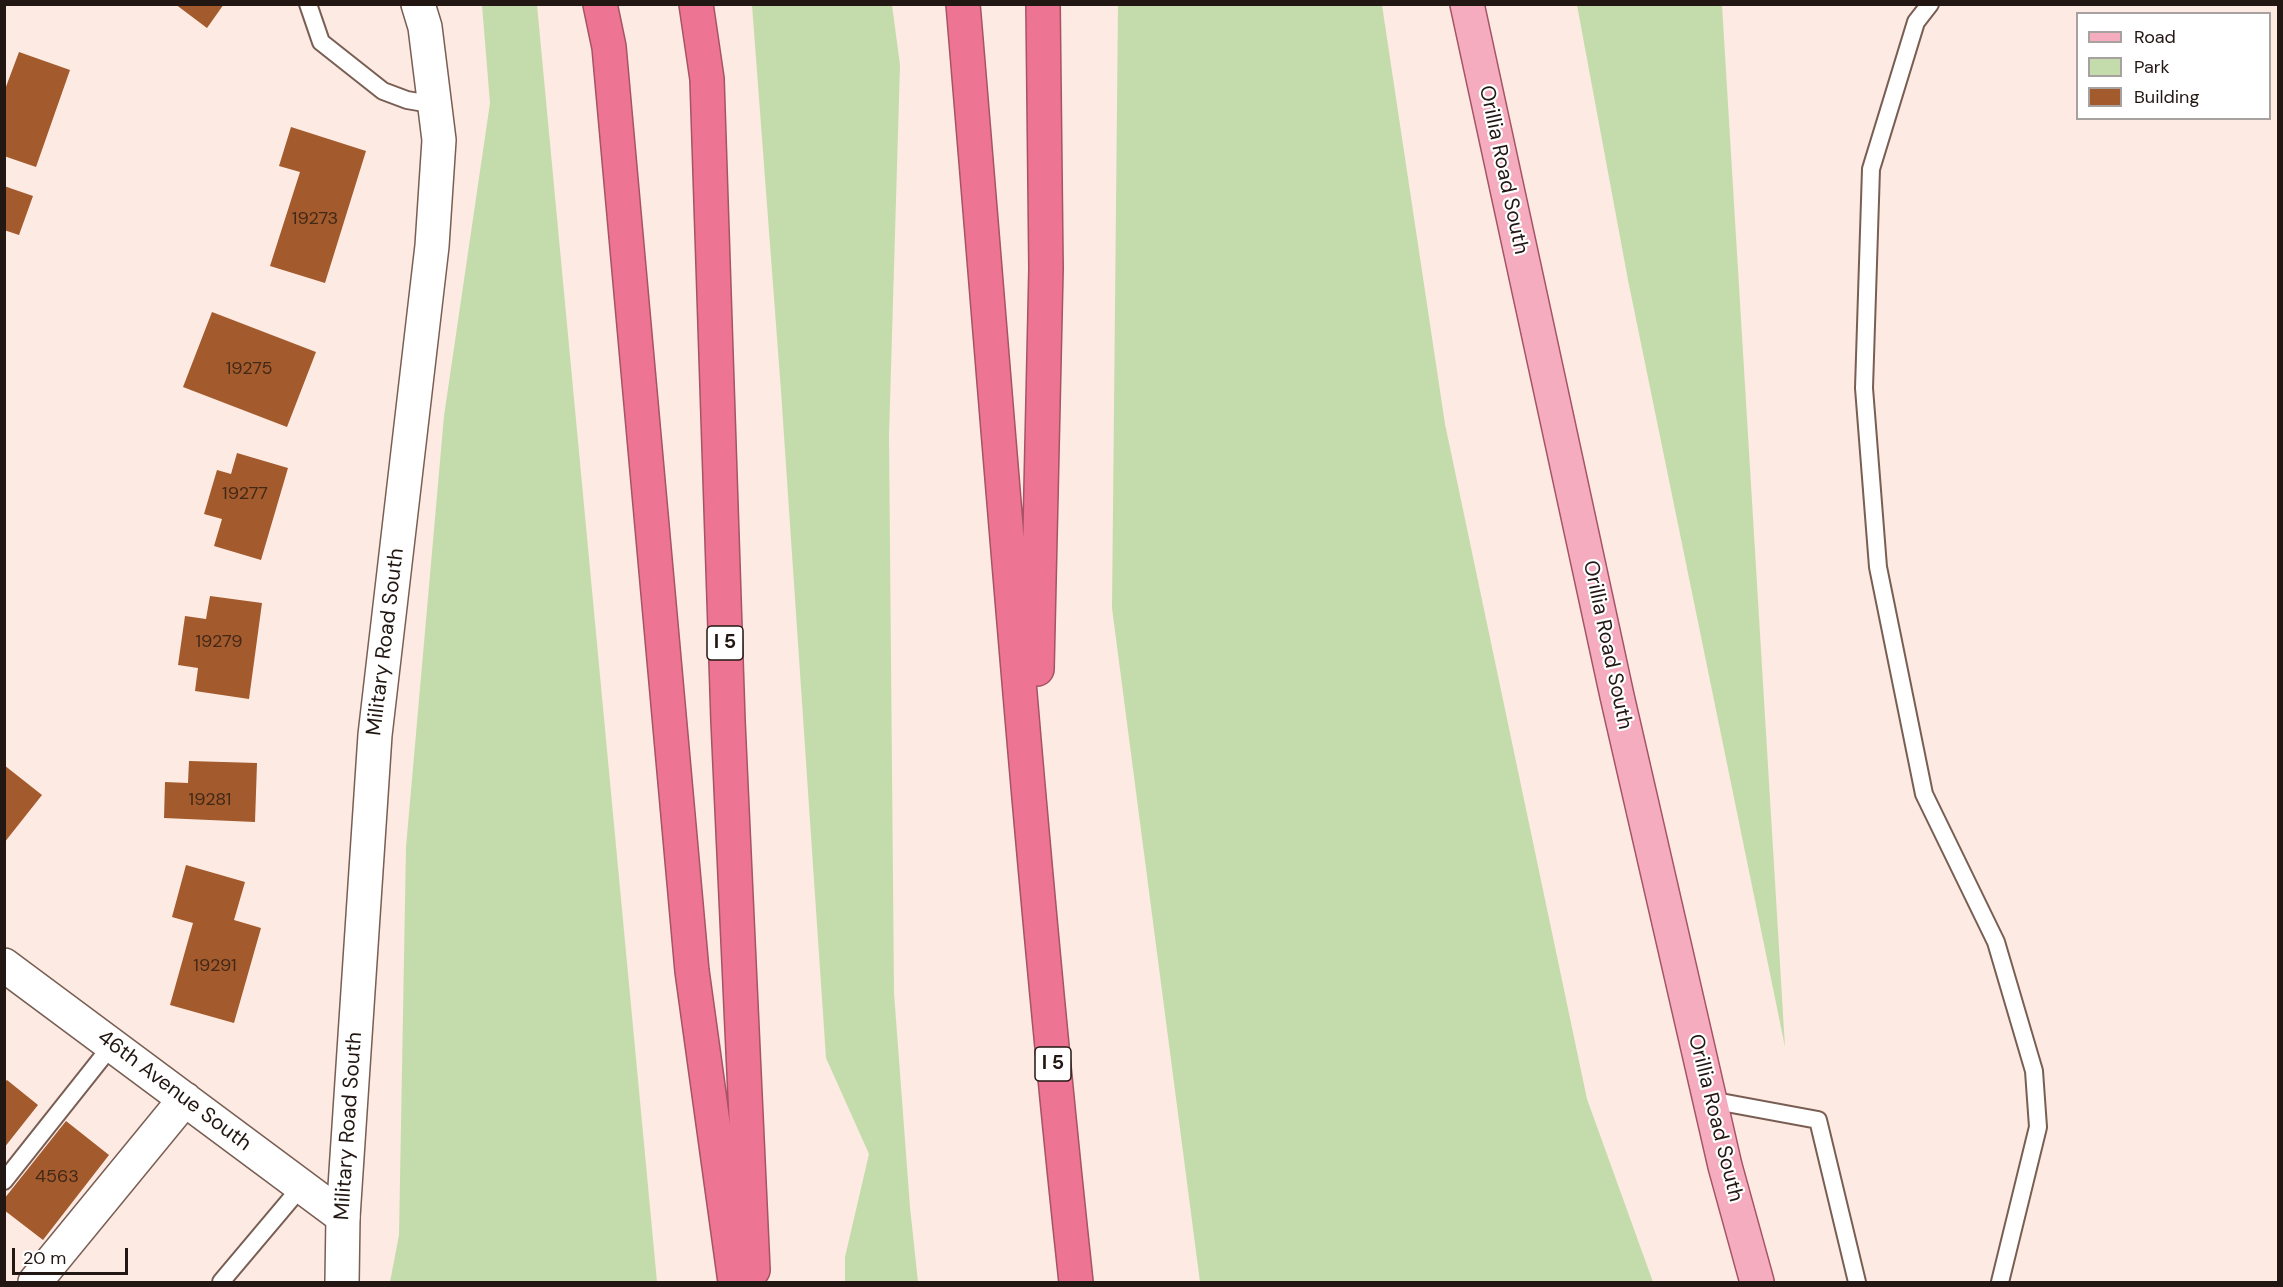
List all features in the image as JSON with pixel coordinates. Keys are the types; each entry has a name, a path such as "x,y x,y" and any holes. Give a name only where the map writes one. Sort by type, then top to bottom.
{"highway":[{"path":"600,4 610,59 692,971 735,1282"},
{"name":"I 5","path":"696,4 707,79 729,733 753,1282"},
{"name":"I 5","path":"963,4 1054,1083 1076,1282"},
{"path":"1033,844 1046,270 1044,4"}],"main road":[{"name":"Military Road South","path":"342,1282 343,1217 375,735 432,246 439,140 425,27 418,4"},
{"name":"Orillia Road South","path":"1467,4 1620,707 1710,1101 1757,1282"},
{"name":"46th Avenue South","path":"4,965 343,1217"},
{"path":"35,1282 185,1100"}],"lane":[{"path":"308,4 321,42 383,91 406,100 436,105"},
{"path":"1930,4 1917,21 1871,169 1864,388 1878,567 1924,794 1996,942 2034,1071 2038,1127 2000,1282"},
{"path":"4,1181 112,1045"},
{"path":"1710,1101 1818,1120 1857,1282"},
{"path":"221,1282 300,1187"}],"green space":[{"path":"482,5 537,5 657,1282 390,1282 399,1235 406,847 444,416 490,103"},
{"path":"752,5 892,5 900,65 889,436 894,993 918,1282 845,1282 845,1257 869,1154 826,1058 781,391"},
{"path":"1118,5 1382,5 1445,424 1587,1099 1653,1282 1200,1282 1112,608"},
{"path":"1577,5 1722,5 1785,1047 1628,280"}],"building":[{"path":"175,4 224,4 207,28"},
{"path":"19,52 70,70 36,167 4,156 4,92"},
{"path":"291,127 366,151 325,283 270,266 300,172 279,166"},
{"path":"4,186 33,196 19,235 4,230"},
{"path":"212,312 316,352 287,427 183,387"},
{"path":"237,453 288,468 261,560 214,546 222,519 204,514 217,470 231,474"},
{"path":"210,596 262,603 249,699 195,691 198,668 178,665 185,616 206,619"},
{"path":"189,761 257,763 255,822 164,818 165,782 188,783"},
{"path":"4,765 42,795 4,843"},
{"path":"186,865 245,882 234,920 261,928 234,1023 170,1005 193,923 172,917"},
{"path":"7,1080 38,1105 4,1148 4,1083"},
{"path":"66,1121 109,1155 43,1240 4,1210 4,1199"}]}
